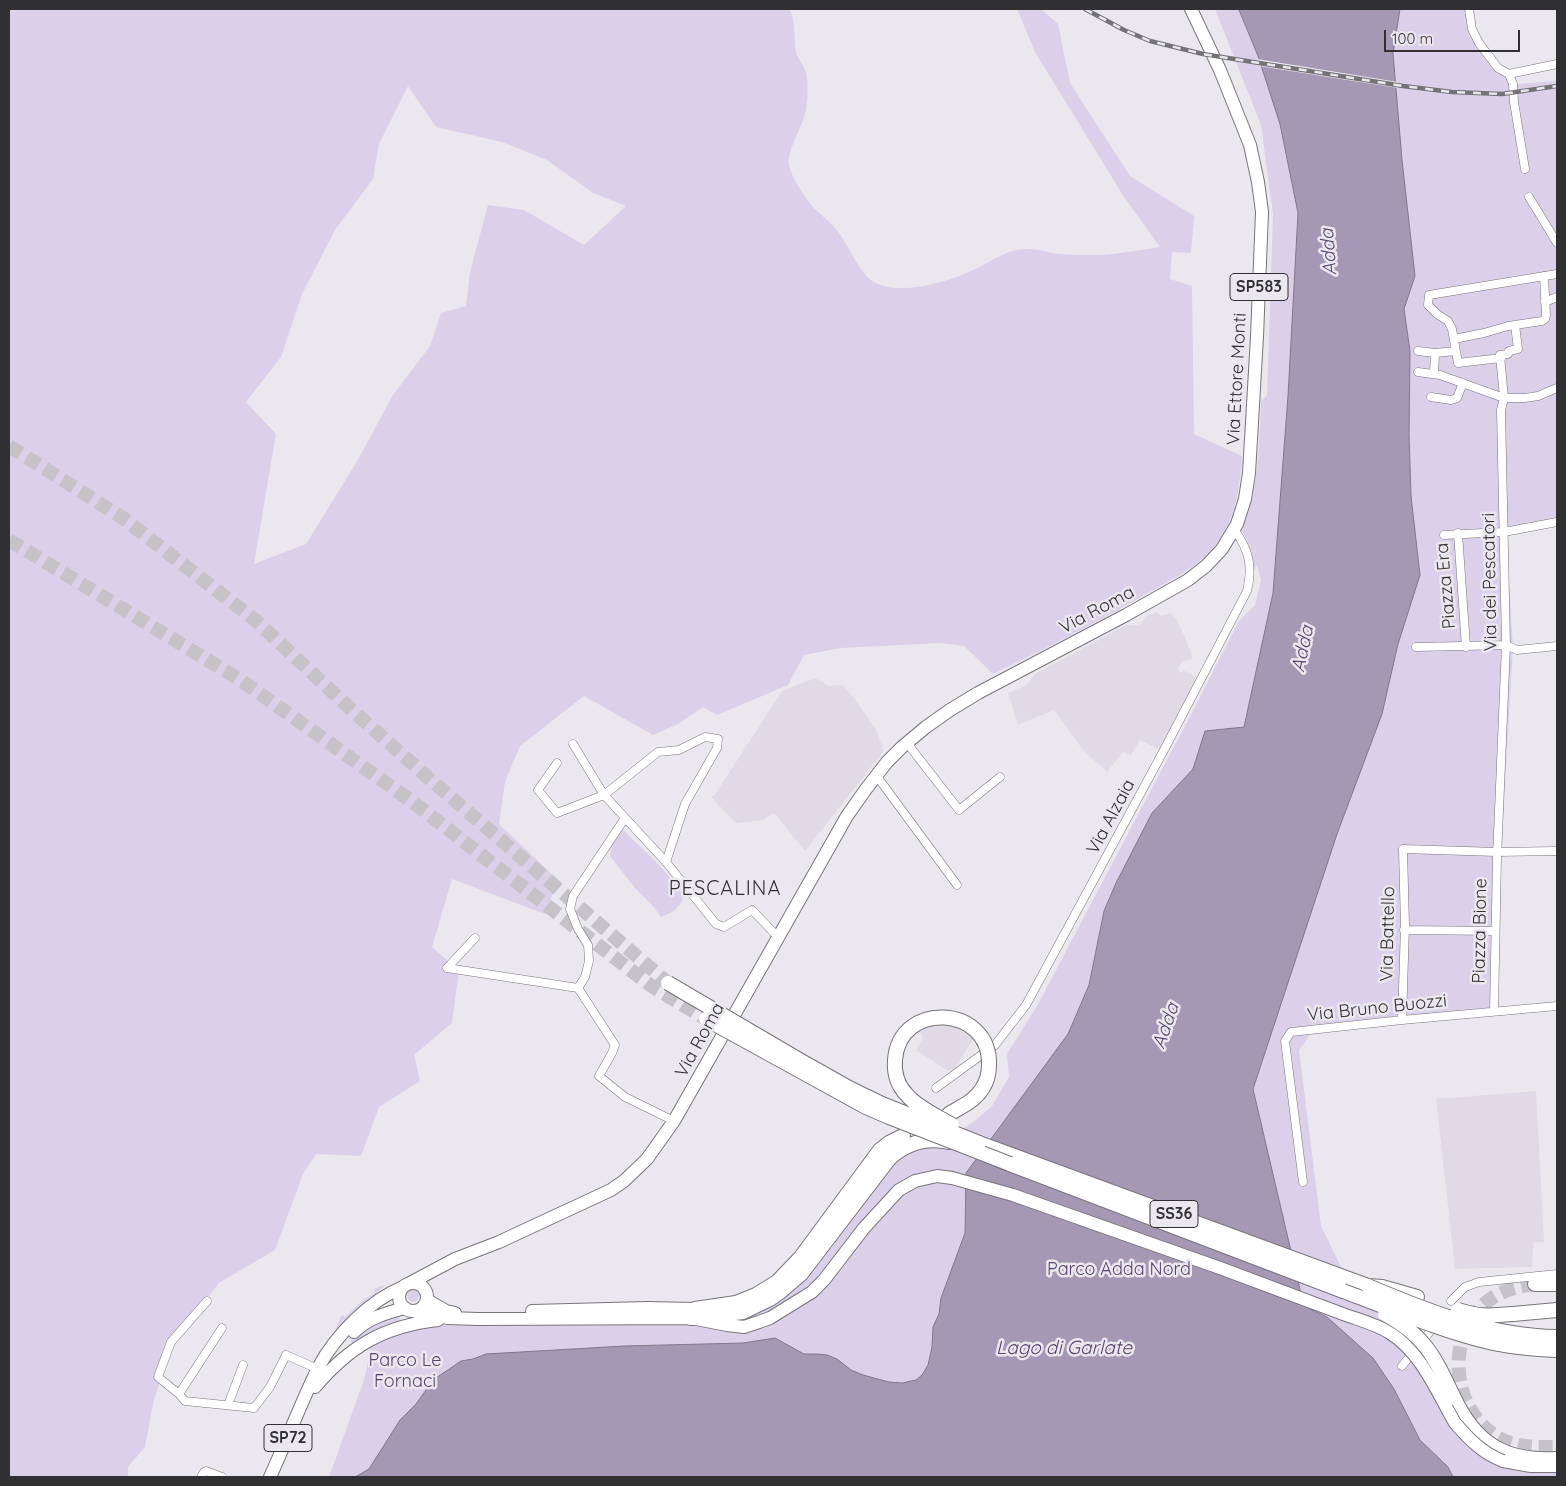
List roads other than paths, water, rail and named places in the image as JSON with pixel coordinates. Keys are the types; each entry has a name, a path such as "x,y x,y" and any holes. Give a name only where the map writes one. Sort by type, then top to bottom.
{"highway":[{"name":"SS36","path":"668,983 851,1089 980,1143 1368,1286 1409,1303 1483,1328 1522,1335 1557,1337"},
{"path":"949,1114 976,1096 986,1082 989,1064 986,1047 975,1030 960,1020 942,1017 925,1020 910,1029 898,1046 895,1060 898,1081 912,1100 980,1143"},
{"name":"SS36","path":"706,1019 866,1107 919,1129 1424,1321 1485,1341 1512,1346 1557,1350"},
{"path":"693,1313 736,1303 756,1295 777,1282 801,1257 880,1150 903,1136"},
{"path":"693,1313 743,1312 780,1292 801,1274 887,1163 895,1154 907,1146 921,1141 932,1140 951,1142 1010,1164"},
{"path":"1535,1284 1557,1284"},
{"path":"1368,1286 1382,1287 1473,1315 1490,1316 1557,1310"},
{"path":"1343,1290 1398,1320 1418,1337 1436,1360 1467,1422 1483,1439 1500,1450 1506,1458 1557,1459"}],"main road":[{"name":"Via Ettore Monti","path":"1191,9 1220,70 1250,144 1262,212 1250,464"},
{"name":"Via Roma","path":"305,1398 318,1369 339,1338 364,1311 392,1292 442,1265 499,1242 611,1190 624,1181 647,1159 674,1121 847,816 876,775 907,743 969,698 1126,615 1188,580 1206,566 1218,554 1234,529 1246,494 1250,464"},
{"path":"448,1318 409,1309 401,1304 400,1292 406,1285 420,1284 427,1296 446,1311 453,1313 593,1309 693,1313 727,1325 744,1327 770,1318 801,1300 824,1280 864,1228 902,1188 919,1180 937,1176 952,1178 1012,1195 1238,1274 1380,1328 1391,1334 1409,1350 1429,1377 1454,1422 1477,1446 1494,1457 1506,1458 1531,1466 1557,1466"},
{"path":"305,1398 323,1368 358,1328 375,1318 409,1309 422,1308 430,1281 442,1265"},
{"path":"305,1398 325,1375 350,1353 378,1335 404,1325 448,1318 478,1319 693,1313"},
{"name":"SP72","path":"270,1477 305,1398"}],"street":[{"path":"1469,9 1472,29 1479,43 1498,68 1509,74 1513,84 1514,102 1525,169"},
{"path":"1509,74 1557,64"},
{"path":"1529,197 1557,243"},
{"path":"1515,325 1518,349 1508,354 1500,355 1501,358 1458,363 1452,329 1448,321 1428,305 1429,295 1557,274"},
{"path":"1454,339 1545,319 1544,276"},
{"path":"1545,302 1557,297"},
{"path":"1418,351 1435,353 1456,351"},
{"path":"1434,374 1435,353"},
{"name":"Via dei Pescatori","path":"1497,852 1506,645 1501,410 1504,398 1501,358"},
{"path":"1418,372 1440,374 1504,398 1538,396 1557,388"},
{"path":"1431,397 1451,400 1456,398 1463,383"},
{"path":"1458,534 1504,532 1557,522"},
{"name":"Via Alzaia","path":"936,1088 995,1045 1026,1005 1164,750 1247,591 1250,573 1248,555 1245,545 1234,529"},
{"name":"Piazza Era","path":"1444,535 1458,534 1466,647"},
{"path":"1416,648 1506,645 1517,650 1557,646"},
{"path":"557,762 538,790 557,813 604,795 658,752 679,750 705,737 718,739 717,748 685,804 666,862"},
{"path":"907,743 959,810 1000,776"},
{"path":"573,744 604,795 666,862 716,924 724,927 752,910 778,937"},
{"path":"876,775 957,885"},
{"path":"578,988 585,977 589,961 588,945 578,929 570,909 573,896 625,818"},
{"name":"Via Battello","path":"1402,1020 1404,849 1497,852"},
{"path":"1497,852 1557,851"},
{"name":"Piazza Bione","path":"1494,1011 1497,852"},
{"path":"1404,930 1495,931"},
{"path":"475,938 447,968 578,988 615,1045 599,1076 624,1097 674,1121"},
{"name":"Via Bruno Buozzi","path":"1303,1182 1285,1041 1291,1032 1557,1006"},
{"path":"1451,1301 1465,1287 1479,1282 1557,1274"},
{"path":"207,1301 171,1342 158,1377 185,1401 254,1408 270,1387 286,1356 318,1369"},
{"path":"179,1394 222,1328"},
{"path":"1402,1366 1429,1333"},
{"path":"228,1405 243,1365"},
{"path":"201,1477 206,1471 222,1477"}],"water":[{"path":"1239,9 1400,9 1393,53 1402,160 1415,276 1404,309 1410,351 1409,435 1411,496 1420,575 1398,644 1382,714 1337,834 1253,1089 1302,1298 1310,1309 1327,1317 1373,1358 1394,1389 1420,1440 1448,1467 1453,1477 355,1477 369,1469 400,1420 416,1404 433,1380 461,1361 486,1354 624,1346 743,1343 775,1338 804,1354 827,1355 837,1359 851,1370 889,1382 902,1383 916,1380 922,1375 928,1365 932,1347 933,1327 939,1314 941,1298 965,1233 966,1173 1068,1034 1089,985 1104,911 1116,883 1152,813 1193,769 1205,731 1244,727 1273,593 1288,396 1298,213 1280,124 1258,56"}],"tunnel":[{"path":"9,446 123,518 255,620 432,781 668,983"},
{"path":"9,540 242,681 414,803 650,985 706,1019"},
{"path":"1535,1284 1514,1288 1495,1296 1478,1311 1466,1329 1460,1350 1459,1371 1463,1392 1472,1412 1486,1429 1505,1441 1518,1445 1557,1447"}],"railway":[{"path":"1085,9 1124,30 1150,41 1203,54 1452,92 1502,94 1557,86"}],"district":[{"name":"PESCALINA","path":"725,889"}],"water label":[{"name":"Adda","path":"1329,252"},
{"name":"Adda","path":"1303,649"},
{"name":"Adda","path":"1166,1026"},
{"name":"Lago di Garlate","path":"1064,1348"}],"park label":[{"name":"Parco Adda Nord","path":"1119,1270"},
{"name":"Parco Le Fornaci","path":"405,1371"}]}
